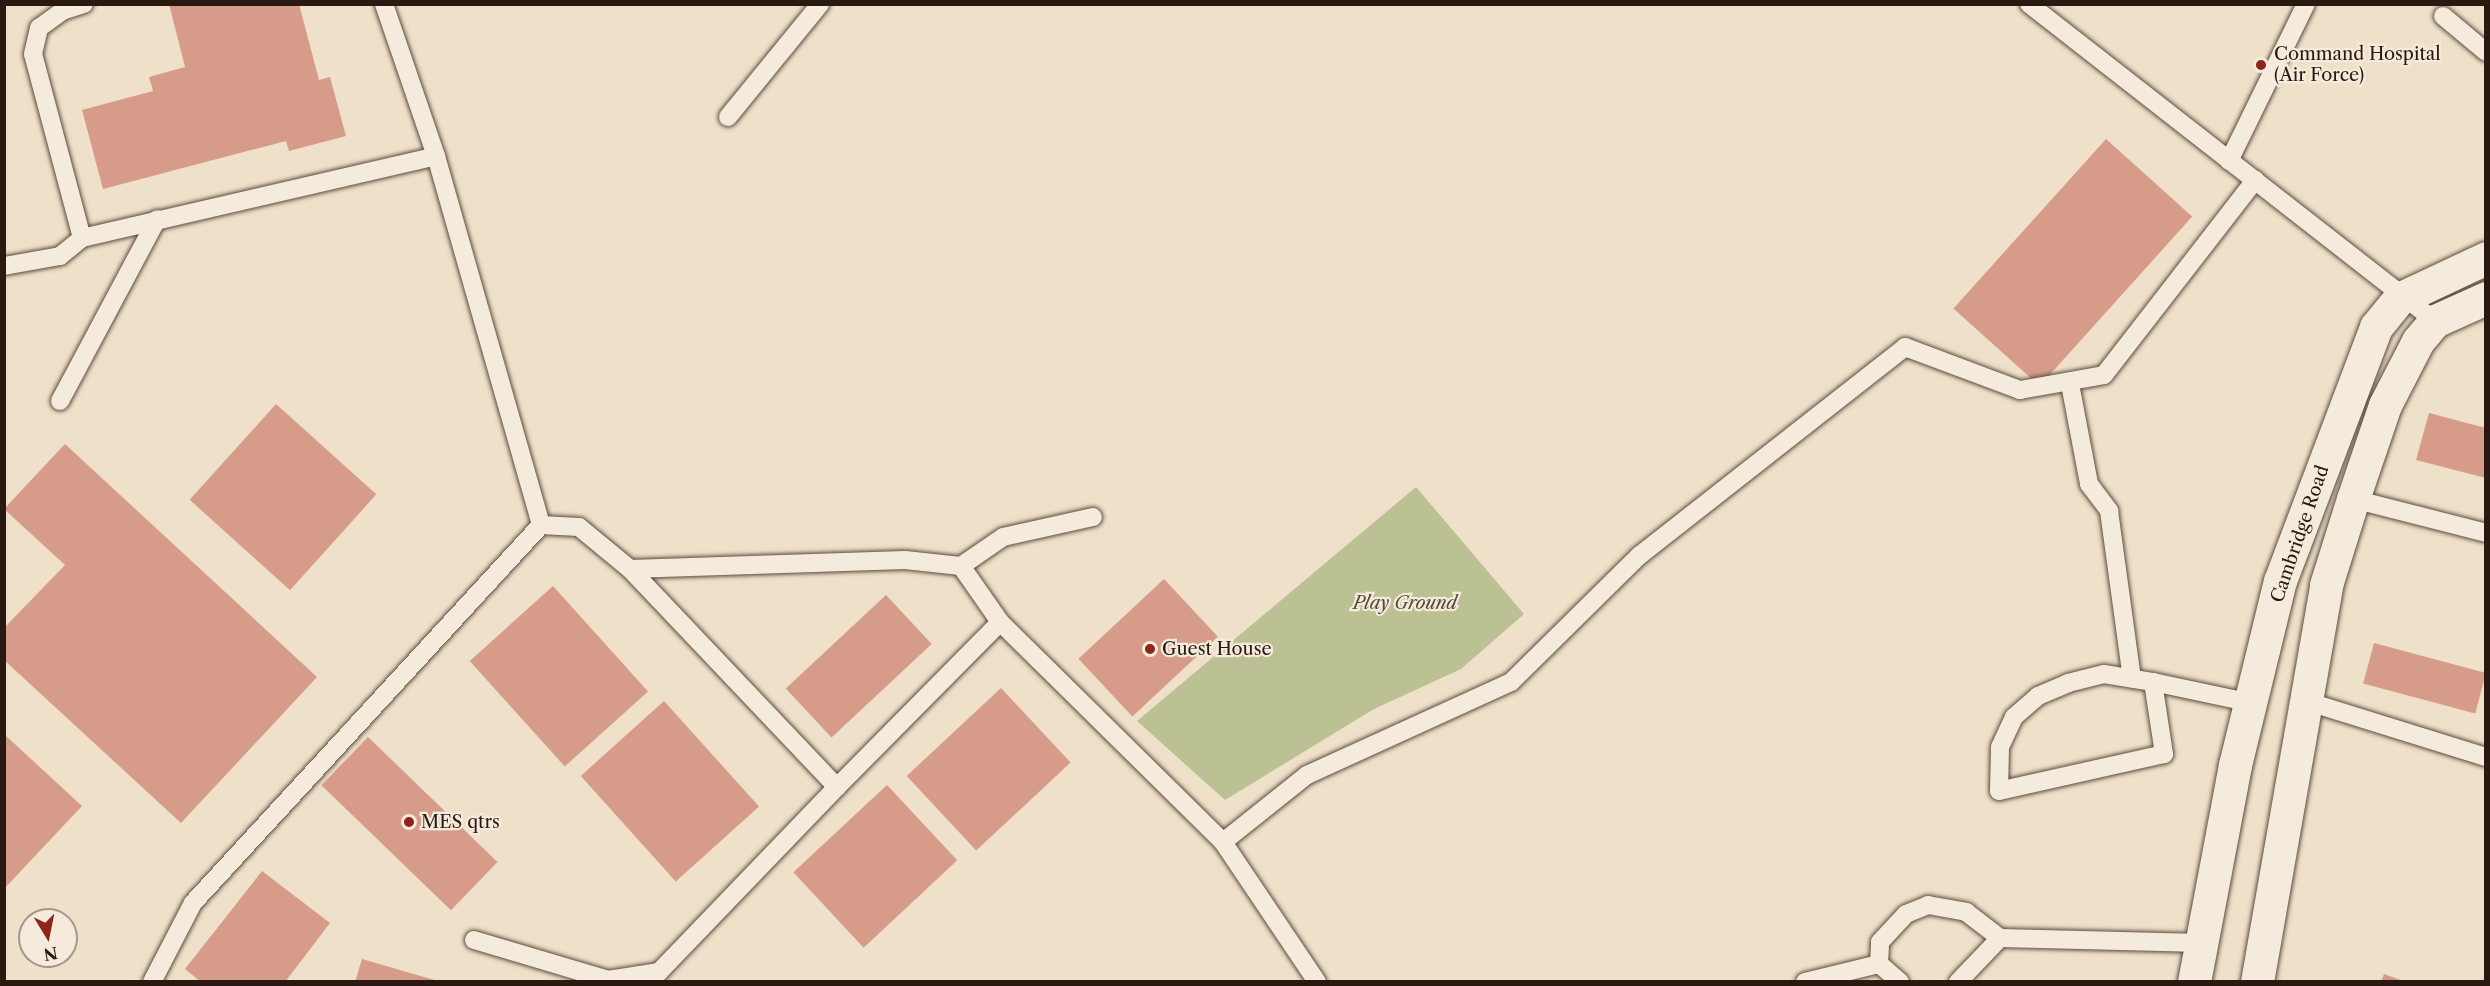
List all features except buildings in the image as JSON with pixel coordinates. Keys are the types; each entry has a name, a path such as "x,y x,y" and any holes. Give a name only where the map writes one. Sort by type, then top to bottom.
{"street":[{"name":"Cambridge Road","path":"2194,981 2252,703 2280,582 2376,327 2399,299 2486,258"},
{"path":"2257,981 2326,585 2353,499 2385,405 2418,341 2435,321 2486,298"}],"lane":[{"path":"82,238 33,54 39,28 62,11 84,4"},
{"path":"384,4 436,156 541,525"},
{"path":"728,117 820,4"},
{"path":"2029,4 2255,180 2399,299 2435,321"},
{"path":"2229,161 2306,4"},
{"path":"2443,16 2486,52"},
{"path":"4,266 60,256 82,238 436,156"},
{"path":"1223,842 1307,775 1511,682 1640,555 1905,346 2020,390 2070,384 2104,375 2255,180"},
{"path":"60,401 157,219"},
{"path":"2070,384 2089,484 2109,511 2132,678"},
{"path":"2353,499 2486,533"},
{"path":"630,569 905,560 961,566 1003,537 1092,517"},
{"path":"541,525 579,527 630,569 837,787"},
{"path":"152,981 193,903 541,525"},
{"path":"961,566 1000,622 1223,842 1317,981"},
{"path":"474,940 608,980 659,972 1000,622"},
{"path":"2153,682 2164,754 1999,791 2000,747 2014,717 2038,696 2104,674 2153,682 2252,703"},
{"path":"2306,701 2486,757"},
{"path":"1899,981 1880,964 1880,942 1888,929 1928,905 1966,912 2000,938 2202,943"},
{"path":"1958,981 2000,938"},
{"path":"1805,981 1880,964"}],"green space":[{"name":"Play Ground","path":"1416,487 1524,614 1461,669 1374,709 1225,800 1137,721"}],"place":[{"name":"Command Hospital (Air Force)","path":"2261,65"},
{"name":"Guest House","path":"1150,649"},
{"name":"MES qtrs","path":"409,822"}]}
